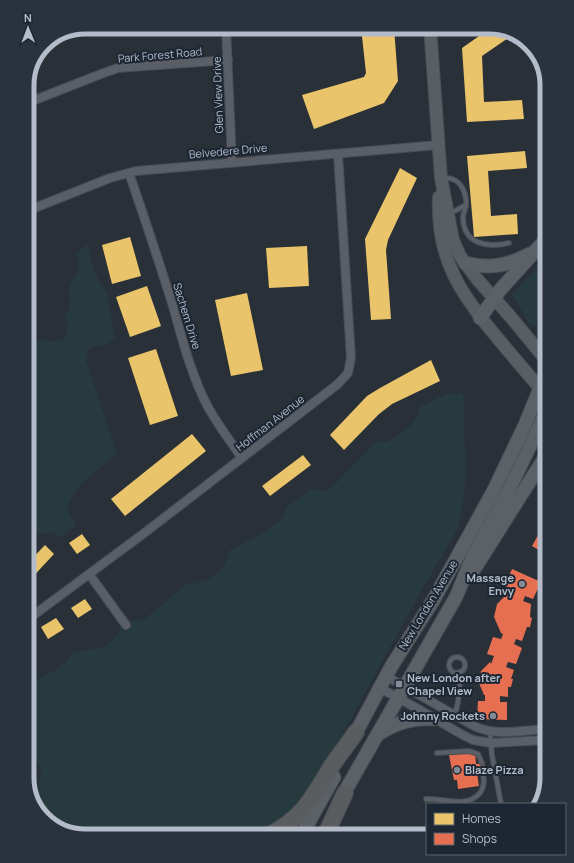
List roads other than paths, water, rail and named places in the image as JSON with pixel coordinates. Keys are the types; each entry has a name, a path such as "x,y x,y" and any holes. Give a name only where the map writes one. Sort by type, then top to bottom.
{"highway":[{"path":"278,829 288,823 307,806 356,732"},
{"path":"328,829 345,794"}],"main road":[{"path":"480,318 494,299 540,246"},
{"path":"465,263 485,267 500,266 522,258 535,251"},
{"name":"New London Avenue","path":"305,829 383,682 434,599 494,490 540,399"},
{"name":"New London Avenue","path":"322,829 345,794 456,598 473,556 512,483 540,425"},
{"path":"456,598 540,465"},
{"path":"379,734 388,728 405,721 416,719 433,719"}],"street":[{"name":"Glen View Drive","path":"226,34 232,162"},
{"path":"430,34 440,178 439,222 444,251 460,288 480,318 540,387"},
{"name":"Park Forest Road","path":"34,100 118,68 228,60"},
{"name":"Belvedere Drive","path":"34,208 129,172 149,169 438,145"},
{"name":"Hoffman Avenue","path":"34,615 242,458 338,384 348,373 351,358 338,154"},
{"name":"Sachem Drive","path":"129,172 190,364 208,407 222,431 242,458"},
{"path":"440,178 456,249 465,263 494,299 540,353"},
{"path":"89,574 126,625"},
{"path":"383,682 455,715 474,726 490,732 540,730"},
{"path":"383,682 402,692 433,719 467,737 480,742 491,743 540,740"}],"lane":[{"path":"440,178 452,179 460,184 464,191 466,205 463,216 465,230 473,239 489,246 499,246 509,243"},
{"path":"448,214 466,205"},
{"path":"455,715 460,698 459,672 464,667 465,662 461,658 454,657 450,661 449,666 454,672 459,672"},
{"path":"490,732 492,755 501,803"},
{"path":"438,753 469,750 478,754 482,764"},
{"path":"426,799 436,798 448,802 461,802 475,799 482,790 485,782 483,772"}],"place":[{"name":"Massage Envy","path":"522,584"},
{"name":"New London after Chapel View","path":"399,684"},
{"name":"Johnny Rockets","path":"493,716"},
{"name":"Blaze Pizza","path":"457,770"}]}
